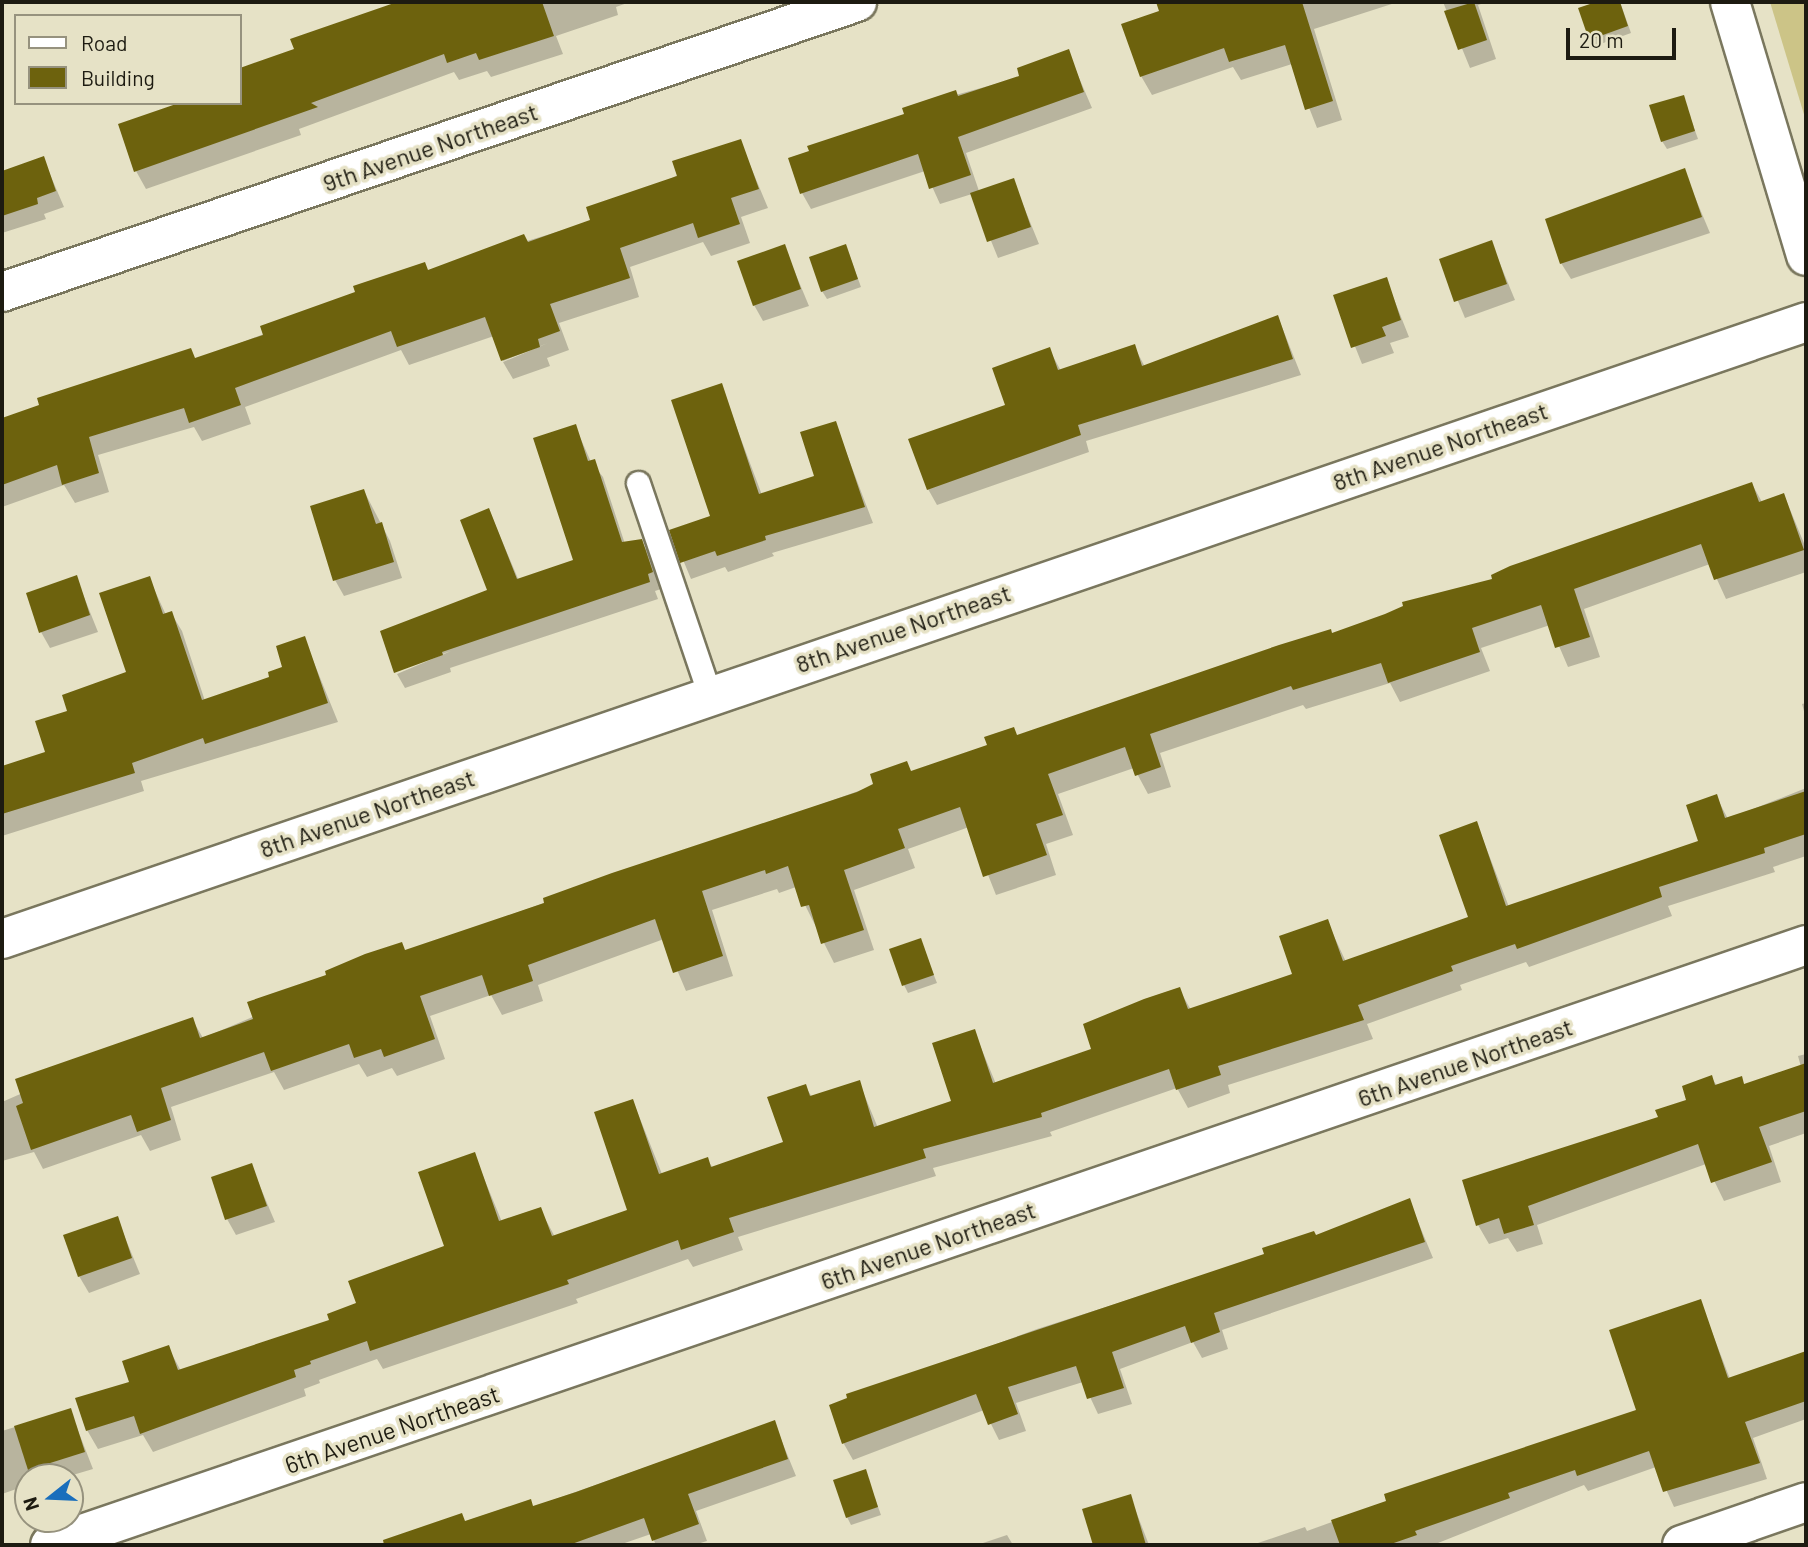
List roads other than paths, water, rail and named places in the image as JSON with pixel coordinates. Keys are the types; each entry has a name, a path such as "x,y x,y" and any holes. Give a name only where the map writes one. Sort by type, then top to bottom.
{"street":[{"name":"9th Avenue Northeast","path":"2,292 857,2"},
{"path":"1730,2 1806,256"},
{"name":"8th Avenue Northeast","path":"2,939 709,694 1806,322"},
{"name":"6th Avenue Northeast","path":"50,1545 1806,945"},
{"path":"1682,1545 1806,1502"}],"lane":[{"path":"638,483 709,694"}]}
